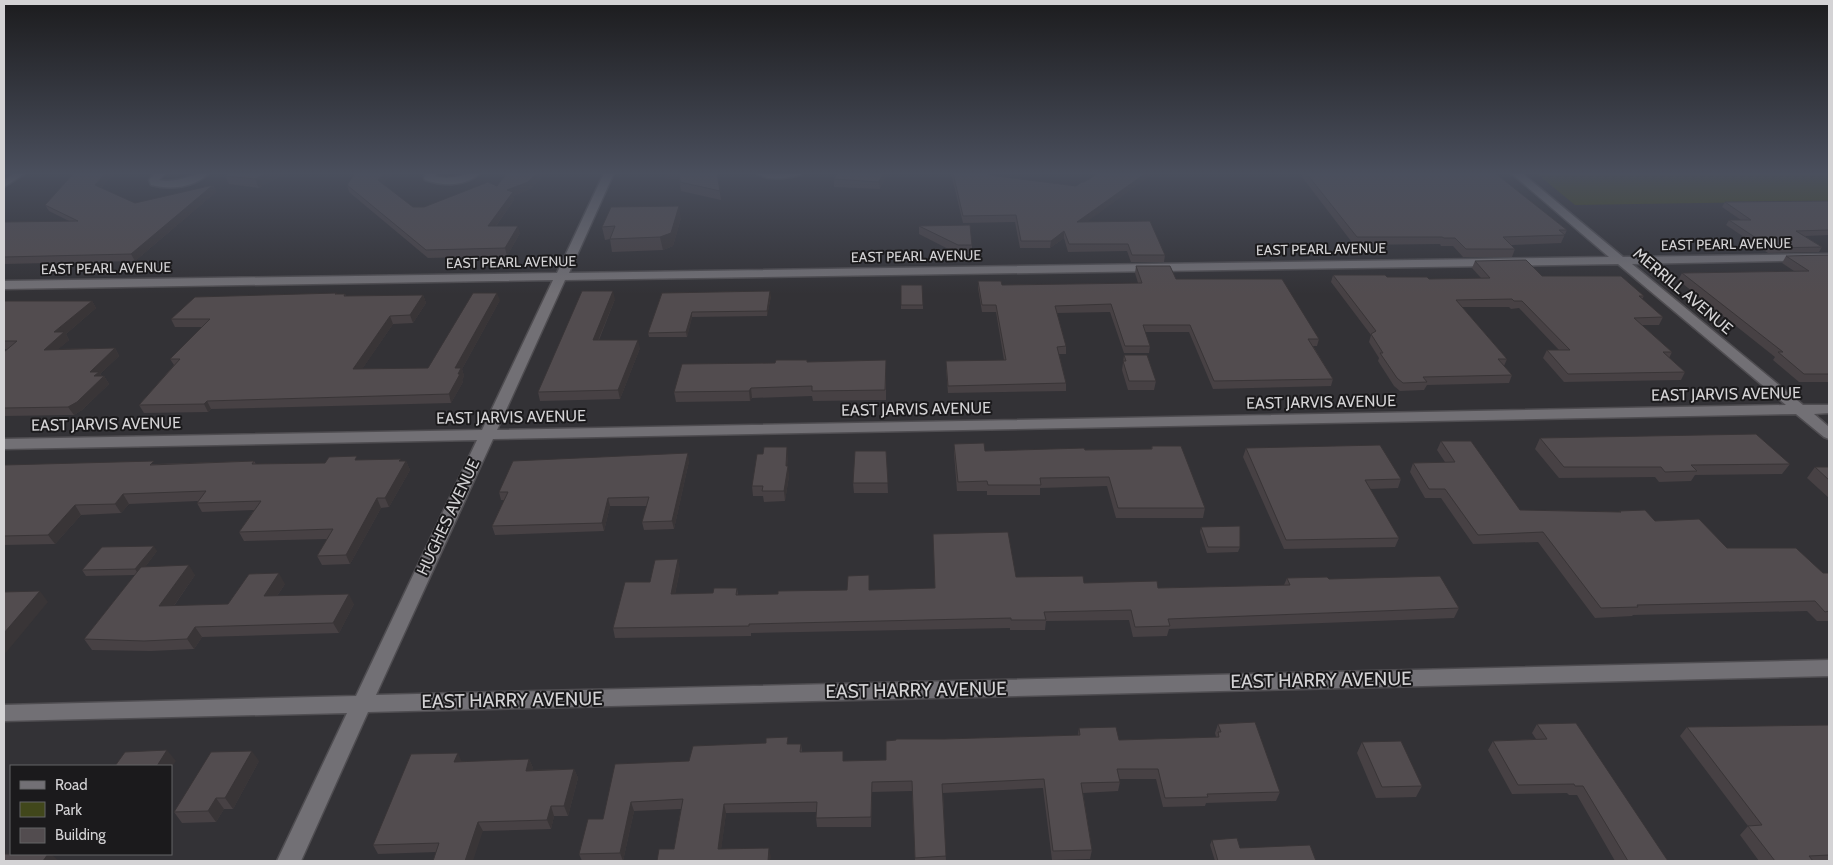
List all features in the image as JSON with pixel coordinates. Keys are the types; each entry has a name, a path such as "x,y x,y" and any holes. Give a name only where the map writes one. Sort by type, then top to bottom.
{"street":[{"name":"HUGHES AVENUE","path":"288,861 590,213"},
{"name":"MERRILL AVENUE","path":"1565,213 1829,434"},
{"name":"EAST PEARL AVENUE","path":"4,285 1829,257"},
{"name":"EAST JARVIS AVENUE","path":"4,444 1829,409"},
{"name":"EAST HARRY AVENUE","path":"4,713 1829,668"}],"building":[{"path":"62,213 179,213 131,254 4,257 4,222 78,221"},
{"path":"381,213 497,213 488,226 518,226 505,248 426,250"},
{"path":"608,213 677,213 671,233 660,237 610,239 615,226 602,227"},
{"path":"962,213 1089,213 1077,222 1150,221 1165,255 1132,255 1128,244 1069,244 1064,231 1051,241 1021,241 1016,215 963,216"},
{"path":"1338,213 1546,213 1567,230 1559,230 1565,235 1503,237 1515,249 1466,249 1455,238 1442,237 1357,237"},
{"path":"1741,213 1829,213 1829,230 1796,231 1822,247 1771,248 1729,220 1751,220"},
{"path":"970,225 972,245 958,245 919,226"},
{"path":"1829,255 1829,374 1804,374 1778,352 1783,352 1682,273 1809,271 1786,256"},
{"path":"1526,260 1542,276 1621,276 1644,296 1639,296 1663,317 1634,318 1672,352 1663,352 1685,372 1568,374 1547,350 1570,350 1522,301 1514,301 1512,299 1456,300 1507,359 1498,359 1512,375 1423,377 1427,382 1403,383 1397,378 1380,353 1383,353 1371,334 1376,331 1333,275 1385,275 1387,277 1427,277 1429,279 1490,278 1475,261"},
{"path":"1136,266 1170,266 1176,279 1282,279 1319,339 1308,339 1333,379 1214,381 1190,325 1143,325 1150,346 1125,346 1111,304 1055,306 1066,346 1057,347 1066,383 948,386 946,361 1006,360 996,305 982,305 978,281 1001,281 1002,285 1142,283"},
{"path":"901,285 922,285 923,305 901,305"},
{"path":"582,291 613,291 593,340 638,340 618,390 538,392"},
{"path":"770,291 767,311 692,312 686,332 648,333 662,293"},
{"path":"337,293 335,294 345,294 344,296 423,295 410,315 390,316 353,369 428,368 473,293 497,293 455,368 461,368 458,374 460,374 449,394 207,401 204,404 139,405 180,359 170,359 210,319 171,319 195,297"},
{"path":"4,301 92,301 54,332 64,332 44,350 115,348 90,372 99,372 94,376 104,376 77,402 68,407 4,408 4,352 17,341 4,341"},
{"path":"1124,355 1147,355 1156,381 1129,381 1123,361 1126,361"},
{"path":"776,360 807,360 807,362 886,360 885,390 812,391 812,386 751,388 749,391 674,392 682,364 775,363"},
{"path":"1756,434 1790,464 1691,465 1697,471 1665,472 1661,467 1564,467 1540,438"},
{"path":"1441,441 1471,441 1520,510 1621,512 1619,511 1645,510 1655,521 1699,519 1727,548 1796,548 1823,573 1829,573 1829,611 1825,612 1815,601 1637,605 1638,607 1601,608 1543,532 1478,535 1445,489 1429,489 1413,463 1455,462"},
{"path":"984,443 985,451 1084,448 1085,450 1152,449 1152,446 1181,446 1205,508 1118,508 1109,477 1040,478 1041,485 988,485 987,481 958,482 954,444"},
{"path":"1380,445 1401,479 1365,480 1399,538 1286,540 1246,448"},
{"path":"764,447 787,447 786,466 788,466 784,491 762,491 763,486 752,486 757,454 763,454"},
{"path":"855,451 886,451 888,483 853,483"},
{"path":"688,453 672,521 642,522 649,497 608,498 602,523 492,526 508,492 499,492 513,461"},
{"path":"357,456 355,460 401,459 399,461 406,461 385,498 377,498 346,555 317,556 333,529 239,532 261,501 197,503 206,491 123,494 115,504 75,505 48,535 4,536 4,465 154,461 150,465 254,461 252,464 325,463 329,457"},
{"path":"1815,467 1829,467 1829,480"},
{"path":"1240,526 1240,547 1208,547 1201,527"},
{"path":"1008,532 1016,577 1083,576 1084,583 1157,581 1158,588 1290,585 1287,578 1327,577 1329,579 1440,576 1459,608 1168,619 1170,626 1135,627 1131,610 1044,612 1046,620 1011,620 1011,618 613,628 625,582 650,582 655,560 678,559 671,594 713,593 714,588 737,588 736,595 778,594 778,591 847,590 848,576 869,575 869,590 935,588 933,534"},
{"path":"154,546 135,569 82,570 102,547"},
{"path":"189,565 159,606 228,604 249,574 279,573 264,596 349,594 333,623 195,627 187,639 144,641 84,639 141,567"},
{"path":"40,591 4,633 4,592"},
{"path":"1255,722 1280,792 1207,794 1208,797 1165,798 1158,769 1117,769 1120,782 1081,783 1092,850 1053,851 1044,779 942,784 946,856 915,858 912,781 872,782 871,817 816,818 817,802 724,804 718,849 769,848 768,861 657,861 659,849 674,849 683,799 631,802 620,853 579,854 588,819 603,819 615,764 689,761 693,746 766,743 766,738 788,737 787,744 801,744 800,752 843,751 843,761 886,760 886,741 896,739 1080,735 1079,728 1116,727 1119,740 1219,737 1218,732 1221,732 1218,724"},
{"path":"1576,723 1668,861 1628,861 1583,786 1575,786 1574,784 1518,785 1493,741 1547,739 1537,724"},
{"path":"1829,725 1829,855 1809,856 1813,861 1775,861 1748,826 1762,825 1687,727"},
{"path":"1401,741 1422,786 1382,787 1362,742"},
{"path":"167,750 158,765 116,765 125,752"},
{"path":"252,751 225,798 216,798 208,811 174,812 211,752"},
{"path":"458,753 454,762 529,759 526,771 574,769 564,806 551,806 547,820 478,822 465,861 433,861 439,843 373,845 411,754"},
{"path":"1237,838 1240,848 1310,845 1316,861 1218,861 1212,840"},
{"path":"4,854 47,855 43,861 4,861"}]}
